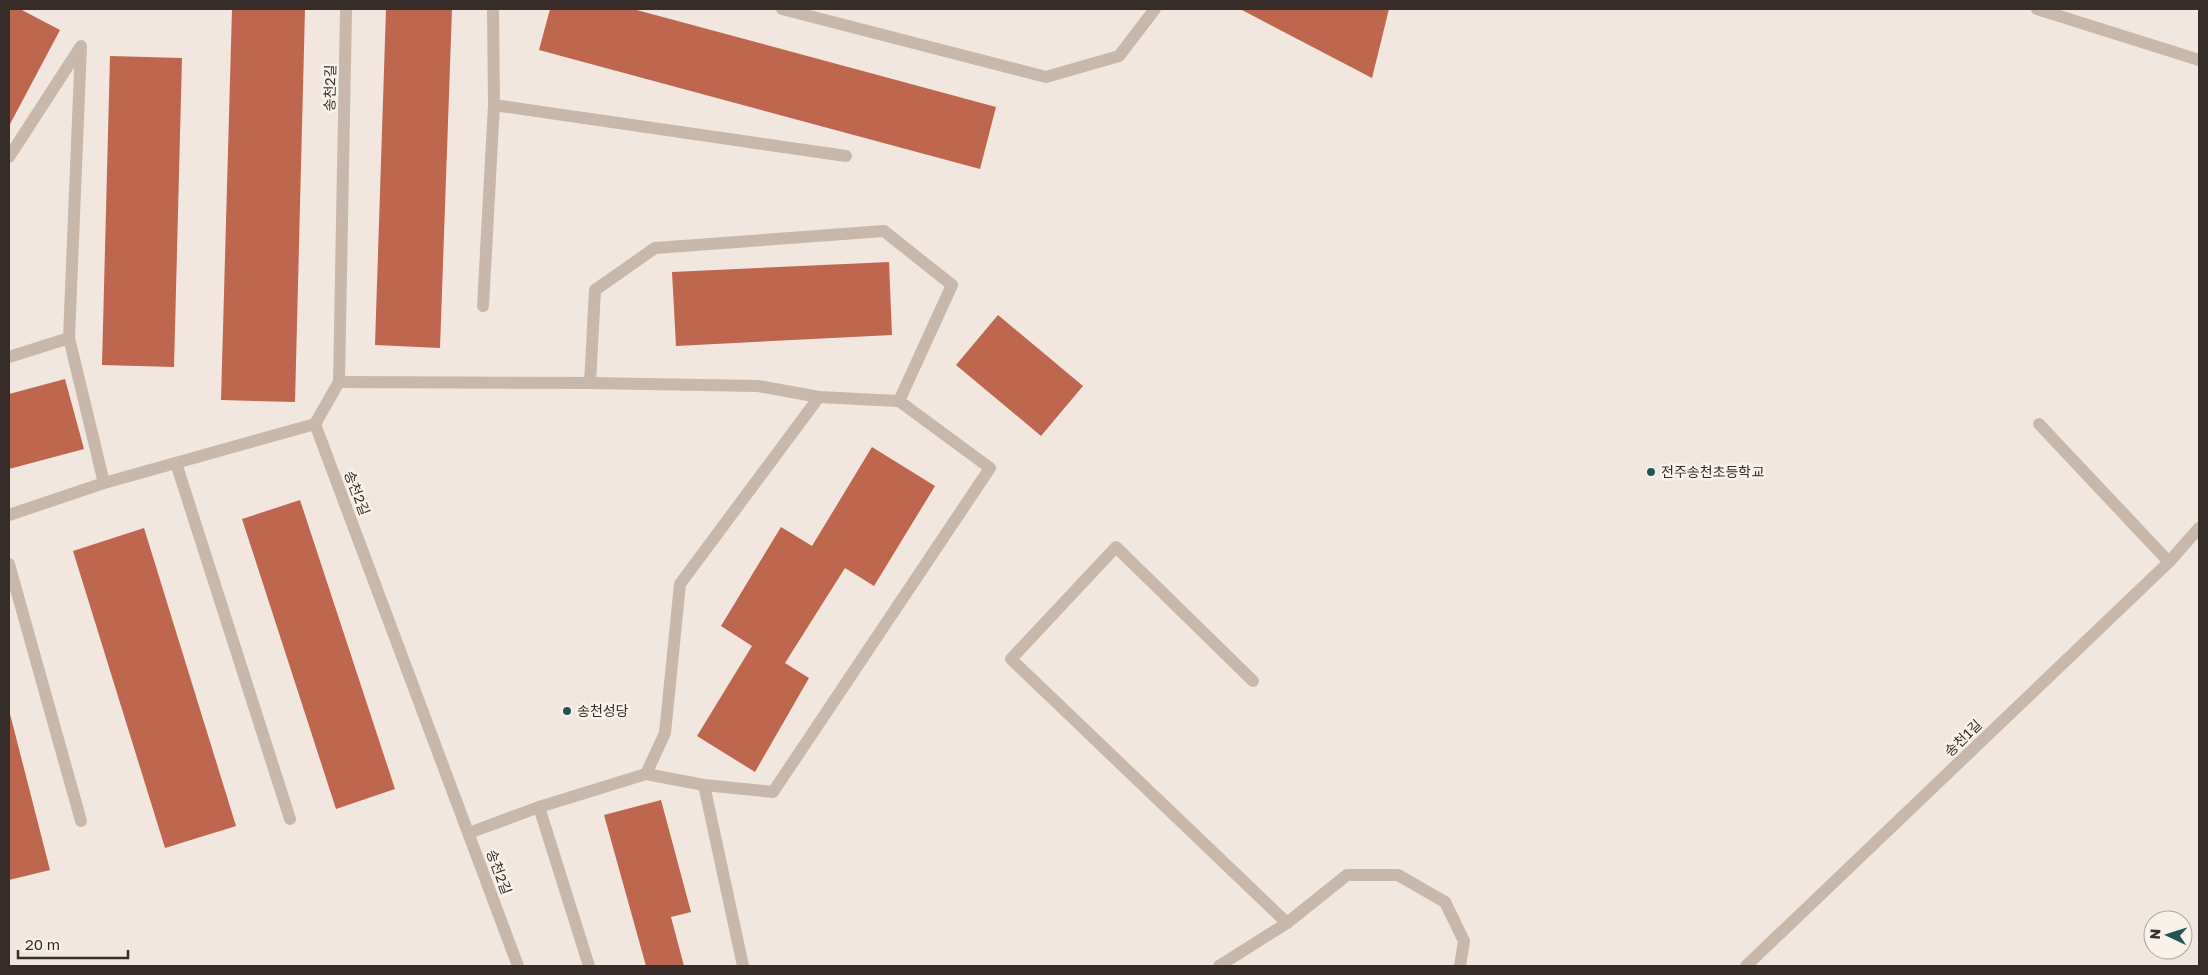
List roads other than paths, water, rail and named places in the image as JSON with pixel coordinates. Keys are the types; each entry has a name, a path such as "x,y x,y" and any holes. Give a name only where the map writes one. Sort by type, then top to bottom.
{"street":[{"name":"송천2길","path":"346,9 339,382 316,424 518,966"},
{"path":"483,306 494,106 493,9"},
{"path":"782,9 1046,77 1120,56 1155,9"},
{"path":"2037,9 2199,60"},
{"path":"9,157 81,46 69,338 104,483"},
{"path":"494,106 846,156"},
{"path":"590,383 594,290 655,248 884,231 952,285 899,401"},
{"path":"9,357 69,338"},
{"path":"339,382 758,386 819,397 899,401 990,468 773,792 704,785 646,774 539,807 469,833"},
{"path":"646,774 666,733 680,584 819,397"},
{"path":"9,516 104,483 316,424"},
{"path":"2039,424 2169,562"},
{"path":"176,463 290,819"},
{"name":"송천1길","path":"1746,966 2169,562 2199,528"},
{"path":"1253,681 1116,546 1011,659 1287,922"},
{"path":"9,564 81,821"},
{"path":"704,785 743,966"},
{"path":"539,807 589,966"},
{"path":"1219,966 1287,922 1347,875 1398,875 1446,902 1464,941 1460,966"}],"place":[{"name":"전주송천초등학교","path":"1651,472"},
{"name":"송천성당","path":"567,711"}]}
